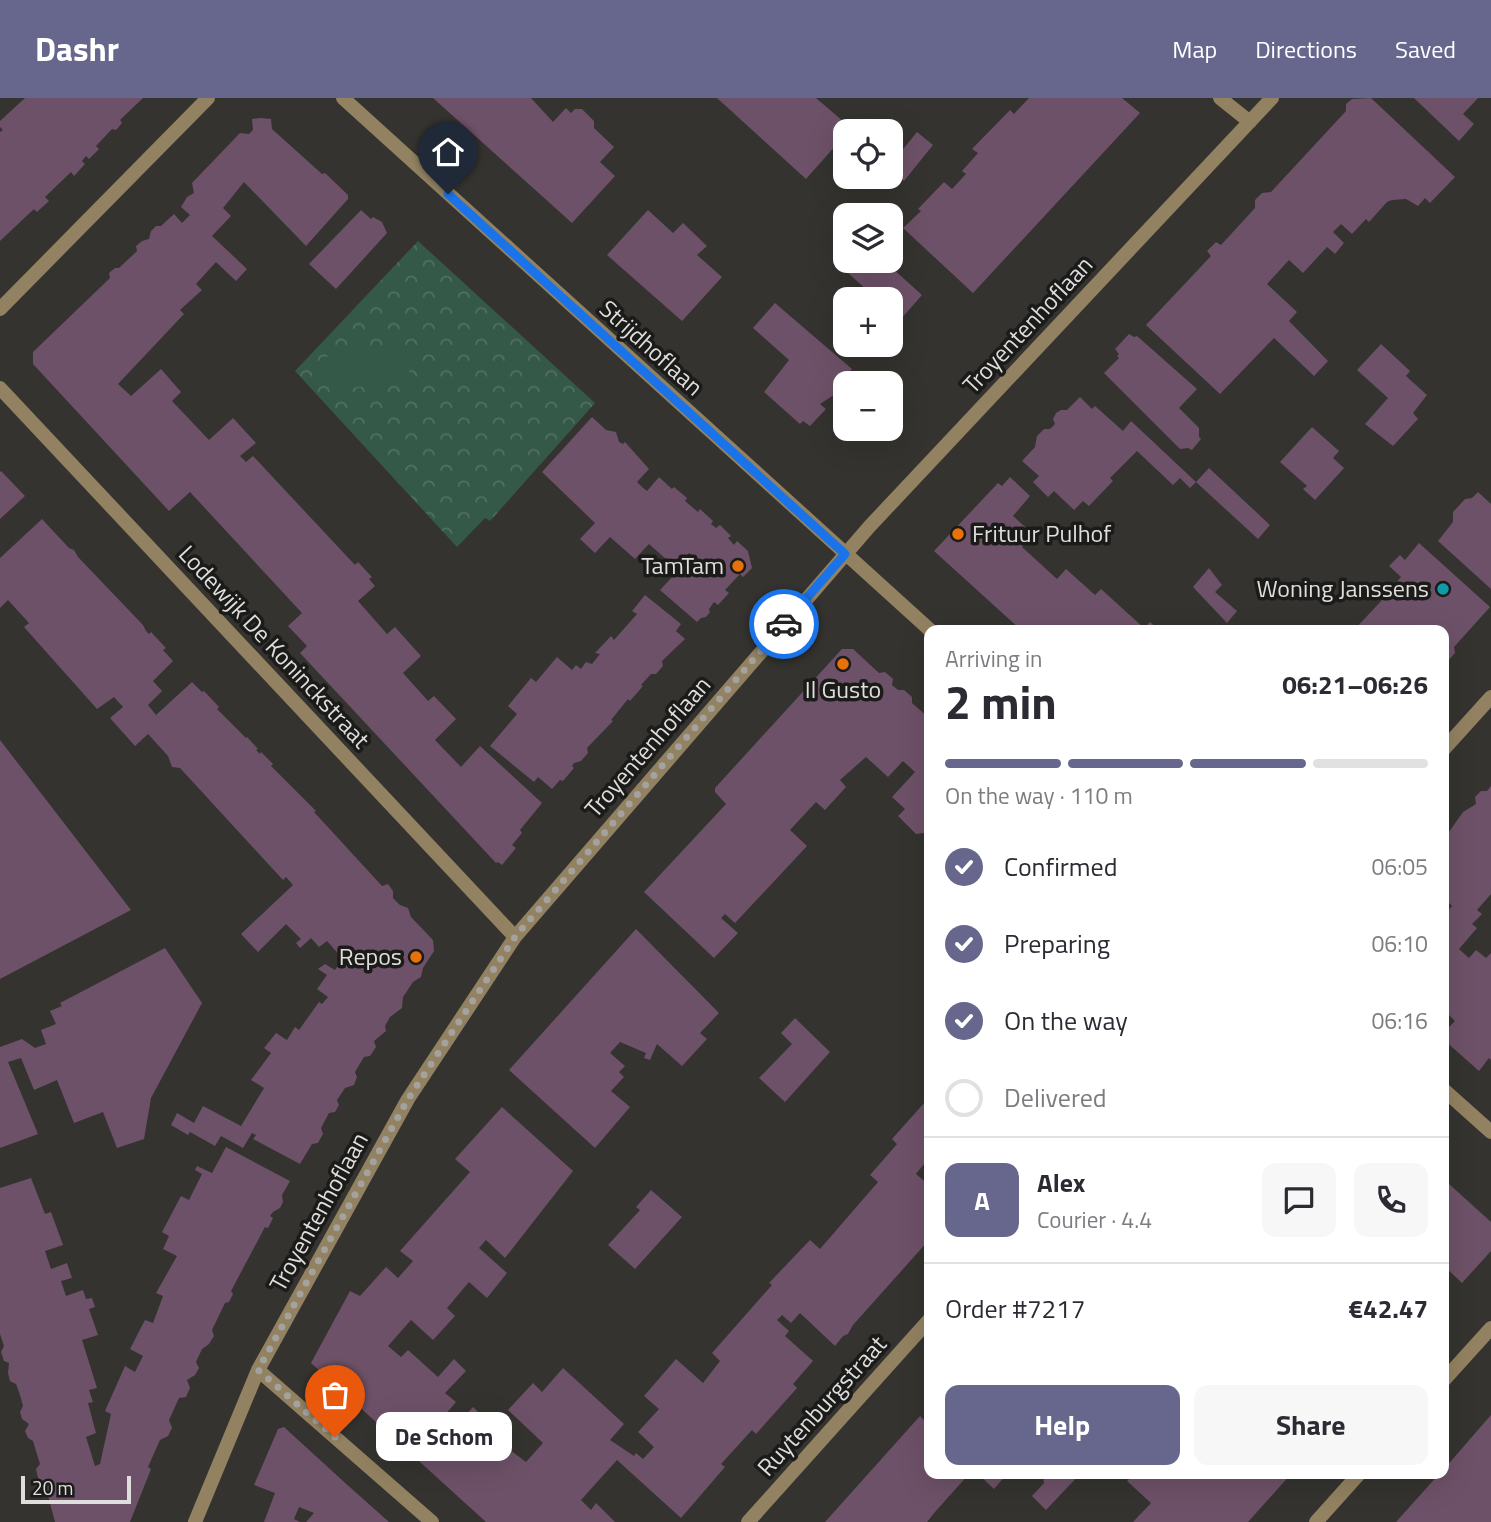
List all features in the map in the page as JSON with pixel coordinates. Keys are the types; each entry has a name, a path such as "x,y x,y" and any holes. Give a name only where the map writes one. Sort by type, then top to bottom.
{"street":[{"path":"0,309 208,98"},
{"name":"Strijdhoflaan","path":"343,98 924,625"},
{"path":"1220,98 1250,122"},
{"name":"Troyentenhoflaan","path":"195,1522 258,1370 408,1099 515,937 845,554 1272,98"},
{"name":"Lodewijk De Koninckstraat","path":"0,388 515,937"},
{"path":"1449,743 1491,697"},
{"path":"1449,1094 1491,1132"},
{"name":"Ruytenburgstraat","path":"748,1522 924,1326"},
{"path":"1449,1374 1491,1328"},
{"path":"258,1370 432,1522"},
{"path":"1316,1522 1355,1479"}],"green space":[{"path":"418,241 595,403 490,521 485,518 457,547 295,371"},
{"path":"403,344 411,379 330,391 324,357"}],"building":[{"path":"25,98 143,98 120,120 122,123 116,130 112,129 96,146 99,149 89,159 86,156 82,161 85,164 74,176 71,172 45,197 49,201 37,212 34,209 0,241 0,132 3,130 0,121"},
{"path":"433,98 531,98 553,122 566,108 571,113 575,109 582,109 594,121 594,128 614,147 600,162 615,176 572,223"},
{"path":"717,98 816,98 840,119 833,119 833,149 806,179"},
{"path":"1029,98 1122,98 1140,113 973,293 903,228 921,211 918,209 944,182 952,189 966,174 962,171 978,153 972,149 1010,110 1014,114"},
{"path":"1371,98 1455,177 1430,203 1425,198 1418,206 1406,199 1392,200 1369,222 1366,219 1352,234 1341,224 1333,232 1344,243 1335,254 1327,247 1303,273 1289,260 1267,284 1297,312 1289,321 1328,361 1314,376 1274,338 1220,394 1146,325 1211,256 1207,251 1216,242 1221,245 1255,208 1255,200 1262,193 1271,192 1346,111 1346,104 1352,99"},
{"path":"1414,98 1478,98 1463,114 1474,124 1459,141"},
{"path":"252,119 271,119 272,129 322,174 325,173 348,195 348,199 306,246 244,182 223,208 231,216 212,236 247,269 236,281 216,262 196,284 202,290 180,310 184,314 118,384 131,396 161,369 181,392 172,401 209,440 233,418 256,443 240,456 246,462 253,456 355,565 358,562 372,577 369,579 375,586 358,601 387,634 395,627 421,656 403,673 428,701 434,696 456,719 435,740 461,767 480,746 542,803 520,830 522,833 512,845 516,848 502,865 496,863 300,653 307,646 288,626 302,613 190,492 169,511 33,364 33,352 110,278 109,273 119,268 137,251 136,246 149,239 156,226 161,226 174,214 182,223 190,215 181,207 187,197 194,193 192,183 240,133 249,134 253,130"},
{"path":"917,132 933,145 904,181 903,180 903,149"},
{"path":"361,210 371,219 373,217 382,222 387,233 336,289 309,264"},
{"path":"648,210 673,233 683,223 707,246 697,255 722,277 682,321 607,255"},
{"path":"848,273 898,273 922,295 903,317 903,287 864,287"},
{"path":"775,303 833,353 833,357 838,357 852,369 833,371 833,396 820,404 826,409 810,426 803,421 800,424 764,392 789,360 753,328"},
{"path":"1129,334 1137,336 1197,389 1179,408 1199,428 1201,439 1192,450 1180,449 1104,373 1119,358 1115,349"},
{"path":"1381,344 1410,371 1406,376 1427,395 1413,413 1418,419 1393,446 1365,424 1388,398 1357,370"},
{"path":"1080,397 1092,409 1095,406 1123,431 1131,421 1196,482 1190,488 1180,478 1173,485 1137,451 1110,478 1113,481 1089,506 1083,501 1074,510 1054,491 1048,497 1033,482 1039,476 1022,461 1035,447 1037,436 1055,424 1053,419 1056,413 1067,410"},
{"path":"592,417 606,430 616,432 619,442 625,442 649,469 637,482 642,487 647,491 659,477 687,498 685,501 698,512 700,509 713,521 711,524 716,528 720,525 731,536 728,538 734,545 737,541 748,551 752,568 743,577 740,574 725,590 729,593 718,605 714,602 706,617 697,622 660,590 675,574 679,577 696,558 689,553 676,568 649,544 635,559 610,537 595,553 580,539 595,523 542,472"},
{"path":"1312,427 1339,451 1333,458 1344,468 1315,500 1303,489 1307,486 1280,462"},
{"path":"1209,468 1270,525 1258,539 1196,482"},
{"path":"0,472 25,496 0,519"},
{"path":"1010,477 1030,496 1013,516 1033,534 1022,547 1057,579 1066,569 1095,595 1101,589 1141,625 1015,625 934,551 998,483 1002,486"},
{"path":"1478,492 1491,504 1491,589 1438,541 1453,522 1453,512 1465,499 1472,498"},
{"path":"42,519 74,550 146,631 149,634 151,632 166,648 163,650 173,661 153,681 162,691 148,705 156,715 192,682 204,691 219,707 217,709 273,764 271,766 316,811 314,812 382,886 388,884 393,891 393,898 408,908 411,917 433,940 434,951 423,968 421,977 413,982 403,997 402,1008 390,1017 385,1026 386,1031 374,1041 376,1047 370,1056 364,1057 355,1072 357,1077 354,1085 345,1088 337,1100 339,1105 335,1112 329,1113 321,1128 323,1134 318,1143 312,1144 300,1164 253,1139 256,1135 252,1133 243,1148 221,1136 215,1146 171,1125 177,1113 194,1123 203,1106 241,1126 264,1088 251,1080 271,1053 264,1048 276,1033 287,1040 295,1027 299,1030 319,1002 322,1004 328,997 317,989 327,975 318,969 325,964 335,970 343,959 327,941 319,947 311,938 300,948 296,943 301,939 286,924 258,952 241,934 293,885 286,877 283,880 180,768 172,767 168,756 148,734 135,746 110,718 123,707 114,697 97,709 24,627 29,623 8,600 0,608 0,558"},
{"path":"1419,543 1490,607 1454,647 1455,653 1449,660 1449,625 1359,625 1383,599 1383,591 1389,584 1396,583 1401,577 1389,566 1400,555 1405,560"},
{"path":"1209,568 1222,585 1215,592 1237,611 1227,623 1193,587"},
{"path":"645,595 681,624 676,631 685,639 662,661 663,666 656,674 651,674 630,701 628,699 611,720 613,721 587,748 588,753 581,761 574,763 574,768 563,781 560,780 552,789 538,777 534,782 490,746 517,714 508,706 531,678 536,682 557,657 572,670 576,665 581,669 586,662 592,664 600,654 595,653 611,636 614,640 637,614 632,611"},
{"path":"842,649 853,649 879,673 885,672 893,679 892,685 912,697 912,703 924,714 924,833 916,834 898,816 905,809 892,797 915,772 903,761 888,777 866,757 840,780 846,787 825,810 816,802 790,830 807,846 735,923 725,914 721,918 738,933 714,958 644,892 726,804 715,792 715,788"},
{"path":"0,740 131,910 0,979"},
{"path":"1491,786 1491,894 1477,910 1482,914 1472,924 1477,928 1459,949 1469,958 1476,950 1486,958 1491,953 1491,1060 1489,1058 1479,1071 1449,1044 1449,1027 1455,1021 1449,1015 1449,909 1452,906 1449,903 1449,832 1463,812 1476,804 1475,797 1481,791 1487,791"},
{"path":"636,929 719,1013 700,1033 707,1039 682,1066 657,1044 650,1060 644,1058 646,1053 620,1042 610,1053 625,1066 619,1072 624,1077 611,1091 630,1107 595,1148 509,1070"},
{"path":"165,948 202,1003 151,1098 144,1139 117,1148 103,1112 74,1123 57,1080 34,1090 21,1058 8,1062 38,1134 0,1148 0,1047 22,1039 35,1048 46,1044 41,1030 56,1024 50,1011 62,1006 60,1003"},
{"path":"795,1018 830,1052 785,1102 759,1078 792,1044 781,1033"},
{"path":"924,1103 924,1164 916,1174 924,1181 924,1246 835,1346 800,1313 791,1323 782,1315 777,1320 789,1331 785,1336 813,1361 793,1384 797,1388 756,1434 752,1430 721,1464 725,1467 681,1518 617,1460 581,1500 591,1510 596,1503 615,1522 486,1522 311,1363 350,1291 360,1296 386,1267 398,1278 413,1261 400,1251 470,1172 455,1159 502,1107 573,1171 505,1258 486,1240 479,1248 507,1273 487,1298 469,1282 447,1308 455,1316 433,1340 411,1320 388,1346 401,1357 408,1350 438,1377 454,1359 466,1371 445,1393 456,1402 444,1416 455,1426 473,1407 500,1433 495,1440 508,1453 510,1450 526,1462 543,1443 508,1410 533,1383 542,1392 563,1368 624,1424 610,1440 643,1459 654,1447 638,1432 659,1409 644,1396 676,1359 703,1383 720,1361 712,1353 772,1285 769,1283 810,1240 820,1249 878,1182 870,1175 897,1144 892,1139"},
{"path":"226,1147 290,1181 282,1195 283,1202 270,1216 273,1218 268,1228 265,1227 231,1291 233,1294 229,1302 225,1303 212,1330 214,1336 202,1349 196,1362 199,1368 195,1375 187,1380 190,1388 186,1397 179,1398 169,1420 172,1428 168,1436 160,1440 130,1522 55,1522 44,1481 38,1478 36,1469 40,1464 33,1441 25,1431 29,1424 22,1419 20,1395 16,1384 10,1381 9,1363 4,1361 1,1352 4,1346 0,1334 0,1188 31,1178 45,1214 51,1212 63,1245 45,1251 51,1269 67,1263 72,1278 61,1281 66,1296 83,1290 86,1299 92,1298 95,1307 89,1309 98,1335 82,1340 97,1388 89,1390 93,1402 88,1403 96,1433 86,1437 95,1466 100,1464 111,1414 105,1411 125,1366 135,1372 143,1356 130,1349 145,1320 153,1323 163,1296 156,1293 177,1256 163,1249 169,1236 162,1232 181,1196 189,1200 202,1174 195,1170 197,1166 212,1173"},
{"path":"1449,1184 1491,1222 1491,1251 1462,1283 1449,1271"},
{"path":"651,1190 682,1217 635,1269 608,1245 640,1210 636,1207"},
{"path":"1491,1415 1491,1522 1396,1522 1435,1479 1449,1479 1449,1463"},
{"path":"920,1416 924,1420 924,1479 965,1479 927,1522 825,1522"},
{"path":"284,1427 389,1522 306,1522 314,1513 299,1507 294,1519 300,1522 264,1522 275,1493 254,1485 278,1429"},
{"path":"983,1479 1003,1479 994,1489"},
{"path":"1044,1479 1075,1479 1046,1510 1032,1496 1044,1483"},
{"path":"1287,1479 1248,1522 1133,1522 1151,1503 1127,1481"}],"way so far":[{"path":"335,1437 258,1370 408,1099 515,937 784,624"}],"place":[{"name":"Frituur Pulhof","path":"958,534"},
{"name":"TamTam","path":"738,566"},
{"name":"Woning Janssens","path":"1443,589"},
{"name":"Il Gusto","path":"843,664"},
{"name":"Repos","path":"416,957"},
{"name":"De Schom","path":"335,1437"}],"route":[{"path":"448,194 845,554 784,624"}]}
